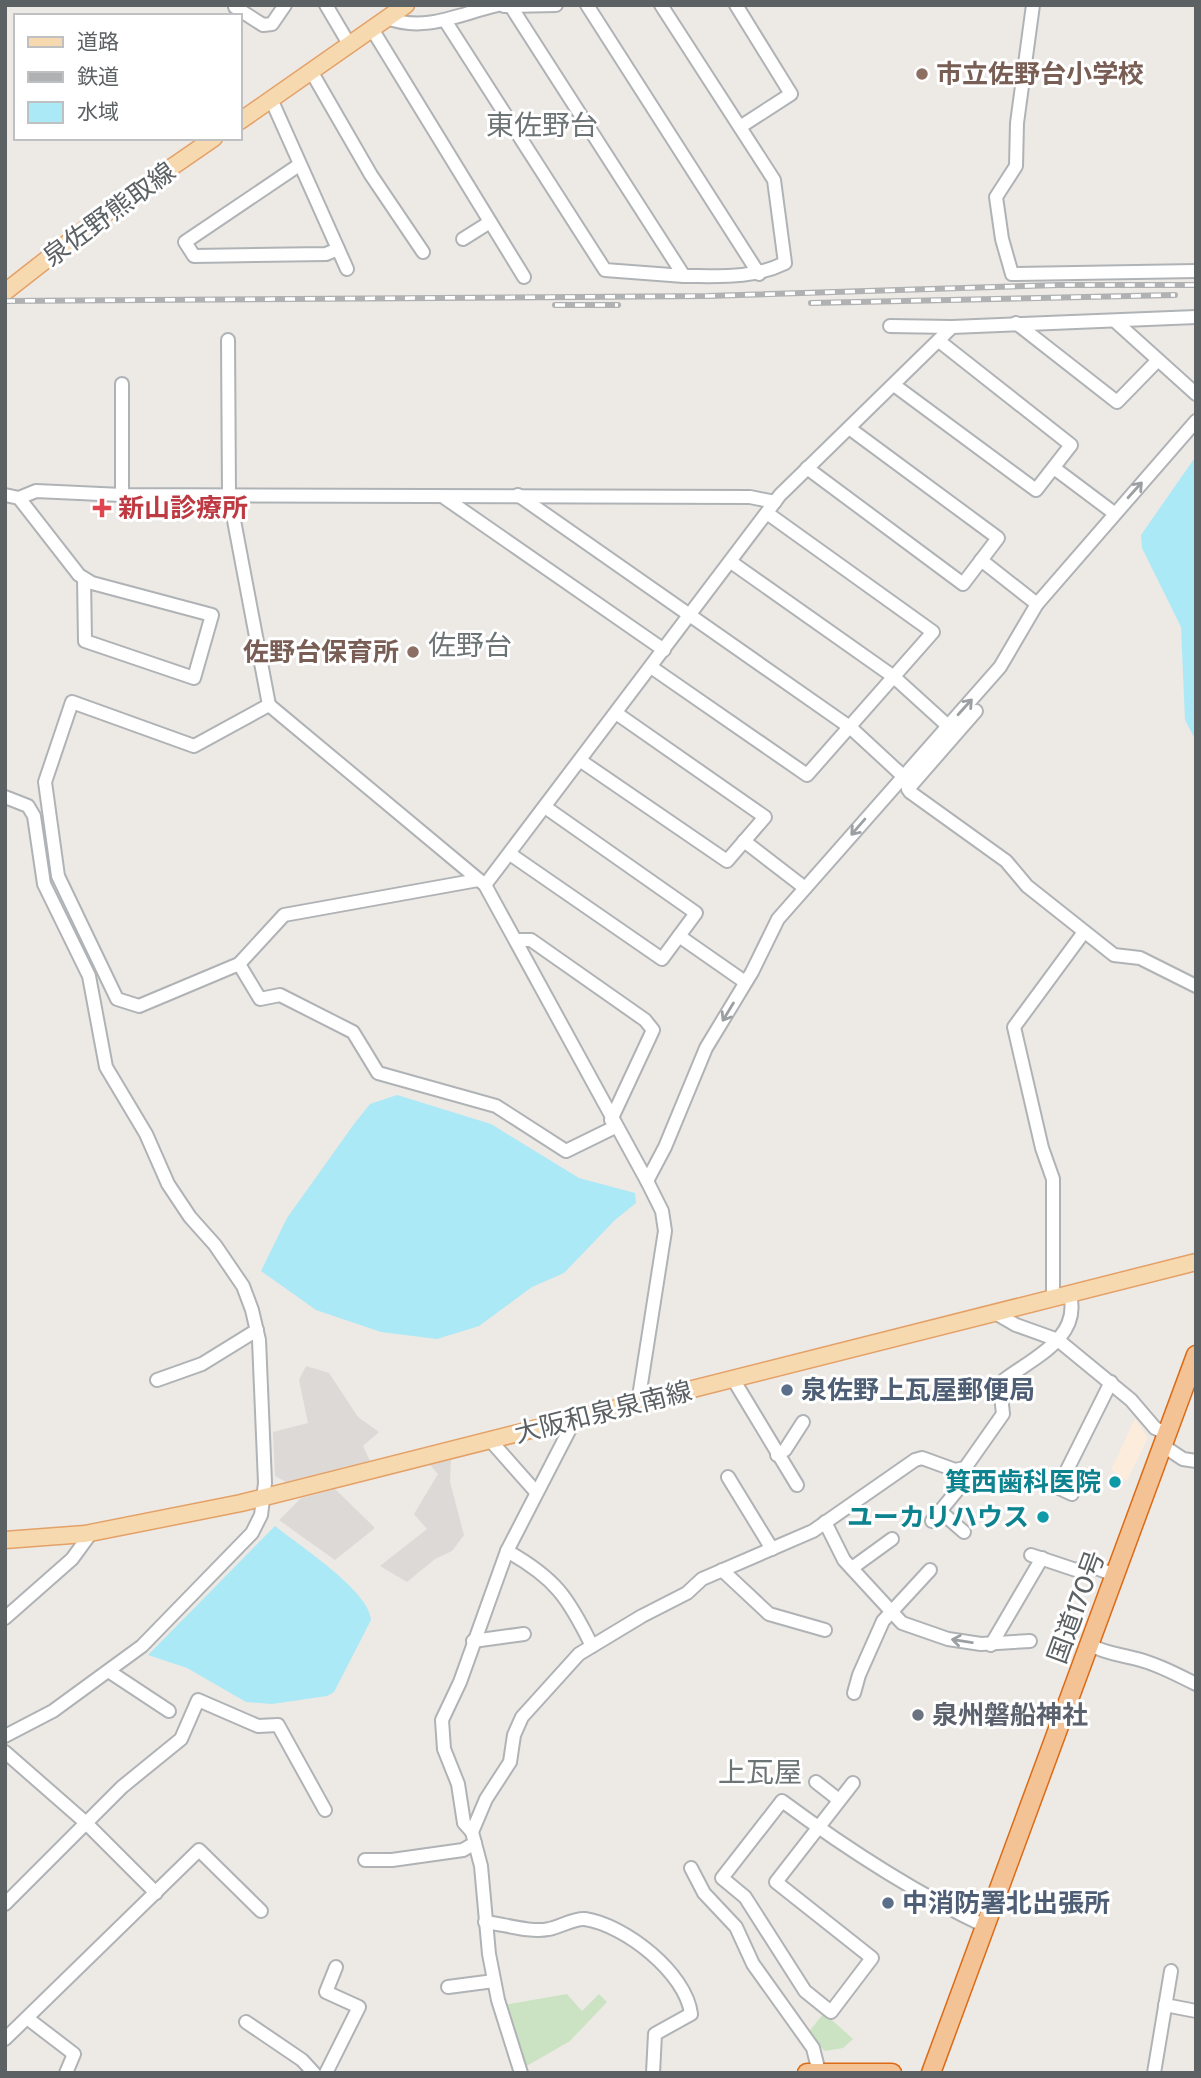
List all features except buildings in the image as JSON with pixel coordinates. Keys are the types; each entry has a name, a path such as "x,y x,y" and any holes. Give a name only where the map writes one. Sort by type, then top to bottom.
{"highway":[{"name":"国道170号","path":"931,2073 1196,1355"},
{"path":"807,2073 892,2073"}],"main road":[{"path":"242,120 406,5"},
{"name":"泉佐野熊取線","path":"9,289 111,209 211,140"},
{"name":"大阪和泉泉南線","path":"5,1540 91,1533 263,1497 1196,1262"}],"street":[{"path":"235,7 263,24 272,24 285,5"},
{"path":"326,5 349,44"},
{"path":"387,18 398,22 446,22 505,6 556,5"},
{"path":"587,5 759,274"},
{"path":"446,22 544,180 605,270 684,276 759,274 785,263 774,180 661,5"},
{"path":"736,5 791,94 740,127"},
{"path":"1032,5 1017,123 1016,166 996,197 1002,239 1012,274 1196,271"},
{"path":"505,6 684,276"},
{"path":"372,29 524,278"},
{"path":"311,71 372,175 423,252"},
{"path":"271,99 347,269"},
{"path":"299,165 185,242 194,256 326,254 338,249"},
{"path":"463,239 490,222"},
{"path":"890,326 952,327 1196,317"},
{"path":"1115,321 1196,394"},
{"path":"1016,323 1117,402 1158,359"},
{"path":"268,705 194,746 72,702 45,782 58,876 117,999 139,1006 239,964 284,915 481,883 510,854 771,508 807,468 952,327"},
{"path":"228,340 229,494 268,705 481,883 516,940 613,1124 647,1181 662,1211 665,1231 638,1403"},
{"path":"894,385 1036,490 1071,445 939,341"},
{"path":"122,384 122,495"},
{"path":"647,1181 665,1147 706,1048 778,919 1000,667 1037,604 1196,421"},
{"path":"807,468 963,584 998,537 849,428"},
{"path":"1054,468 1114,513"},
{"path":"5,495 19,498 36,491 122,495 445,498 518,495 750,497 771,508 933,632 807,775 651,667"},
{"path":"518,495 851,728 903,776 908,789 1006,861 1027,886 1114,955 1140,958 1196,986"},
{"path":"19,498 79,575 212,615 194,678 85,640 84,578"},
{"path":"445,498 664,650"},
{"path":"981,560 1037,604"},
{"path":"731,562 894,677 948,726"},
{"path":"908,789 976,711"},
{"path":"581,761 727,861 765,817 616,713"},
{"path":"5,797 28,806 34,816 44,884 89,976 110,1075 146,1134 176,1196 243,1286 257,1331 263,1497 259,1519 252,1533 142,1646 54,1711 5,1736"},
{"path":"510,854 662,959 696,913 545,807"},
{"path":"744,841 805,888"},
{"path":"1053,1299 1053,1179 1042,1148 1014,1027 1084,932"},
{"path":"679,936 745,982"},
{"path":"239,964 260,999 279,995 353,1032 378,1073 496,1106 566,1151 613,1124 653,1030 645,1020 531,940 516,940"},
{"path":"365,1860 463,1850 473,1837 486,1799 510,1762 514,1735 522,1717 562,1670 592,1646 687,1593 702,1579 772,1549 825,1522 915,1460 922,1458 955,1470 965,1468 1003,1414 1000,1386 1003,1380 1058,1340 1070,1320 1070,1295"},
{"path":"997,1314 1016,1325 1058,1340 1111,1382 1183,1459 1196,1461"},
{"path":"157,1380 202,1364 257,1331"},
{"path":"733,1379 797,1485"},
{"path":"1072,1494 1052,1485 1074,1440 1111,1382"},
{"path":"521,2073 494,1981 485,1922 481,1866 473,1837 464,1823 458,1784 441,1734 446,1709 460,1682 507,1551 575,1419"},
{"path":"777,1455 785,1450 803,1422"},
{"path":"490,1440 537,1492"},
{"path":"964,1532 936,1516 969,1476 965,1468"},
{"path":"728,1476 772,1549"},
{"path":"825,1522 844,1560 902,1623 925,1632 991,1645 1030,1641"},
{"path":"5,1618 72,1559 91,1533"},
{"path":"852,1568 892,1539"},
{"path":"507,1551 550,1578 561,1591 592,1646"},
{"path":"991,1645 1016,1613 1036,1557 1076,1570 1088,1565 1115,1576"},
{"path":"722,1570 769,1614 825,1630"},
{"path":"854,1693 883,1621 930,1570"},
{"path":"473,1641 524,1634"},
{"path":"1090,1645 1104,1653 1134,1658 1168,1670 1196,1684"},
{"path":"110,1672 169,1711"},
{"path":"5,1904 121,1787 181,1739 198,1700 258,1726 278,1725 325,1810"},
{"path":"5,1752 85,1822 156,1892"},
{"path":"816,1782 839,1800"},
{"path":"853,1783 817,1827 776,1882 873,1958 831,2012 805,1991 745,1897 722,1878 782,1801 817,1827 933,1902 985,1926"},
{"path":"411,1843 413,1857"},
{"path":"5,2039 200,1850 261,1911"},
{"path":"691,1868 704,1892 736,1927 753,1964 813,2048 819,2072"},
{"path":"485,1922 547,1930 583,1919 628,1934 666,1969 690,2000 691,2014 655,2035 653,2073"},
{"path":"326,2073 359,2007 326,1992 336,1967"},
{"path":"1154,2073 1171,1971"},
{"path":"448,1987 494,1981"},
{"path":"1165,2005 1196,2011"},
{"path":"27,2018 74,2054 66,2073"},
{"path":"246,2022 302,2060 314,2073"}],"shaded area":[{"path":"306,1366 329,1373 358,1417 379,1432 363,1446 370,1461 286,1482 275,1476 273,1432 308,1423 299,1380"},
{"path":"1135,1418 1148,1438 1127,1481 1111,1470"},
{"path":"451,1460 450,1482 464,1535 452,1551 435,1559 407,1582 380,1566 427,1529 414,1514 438,1474 430,1465"},
{"path":"335,1489 375,1528 335,1560 279,1520 301,1498"}],"green space":[{"path":"567,1994 582,2011 599,1994 607,2002 570,2041 525,2067 503,2005"},
{"path":"824,2013 853,2039 843,2048 825,2051 807,2034"}],"water":[{"path":"1196,456 1196,741 1185,720 1181,627 1142,548 1141,535"},
{"path":"397,1095 491,1124 579,1178 635,1193 636,1203 615,1220 564,1273 532,1287 479,1326 437,1339 381,1332 316,1310 261,1271 287,1218 354,1124 370,1104"},
{"path":"275,1526 346,1582 367,1608 371,1620 334,1692 327,1696 272,1704 246,1702 187,1668 148,1655"}],"railway":[{"path":"5,301 708,296 1059,285 1196,285"},
{"path":"811,303 1175,295"},
{"path":"555,305 618,305"}],"place":[{"name":"市立佐野台小学校","path":"922,74"},
{"name":"新山診療所","path":"102,508"},
{"name":"佐野台保育所","path":"413,652"},
{"name":"泉佐野上瓦屋郵便局","path":"787,1390"},
{"name":"箕西歯科医院","path":"1115,1482"},
{"name":"ユーカリハウス","path":"1043,1517"},
{"name":"泉州磐船神社","path":"918,1715"},
{"name":"中消防署北出張所","path":"888,1903"}],"district":[{"name":"東佐野台","path":"542,125"},
{"name":"佐野台","path":"470,645"},
{"name":"上瓦屋","path":"760,1772"}]}
